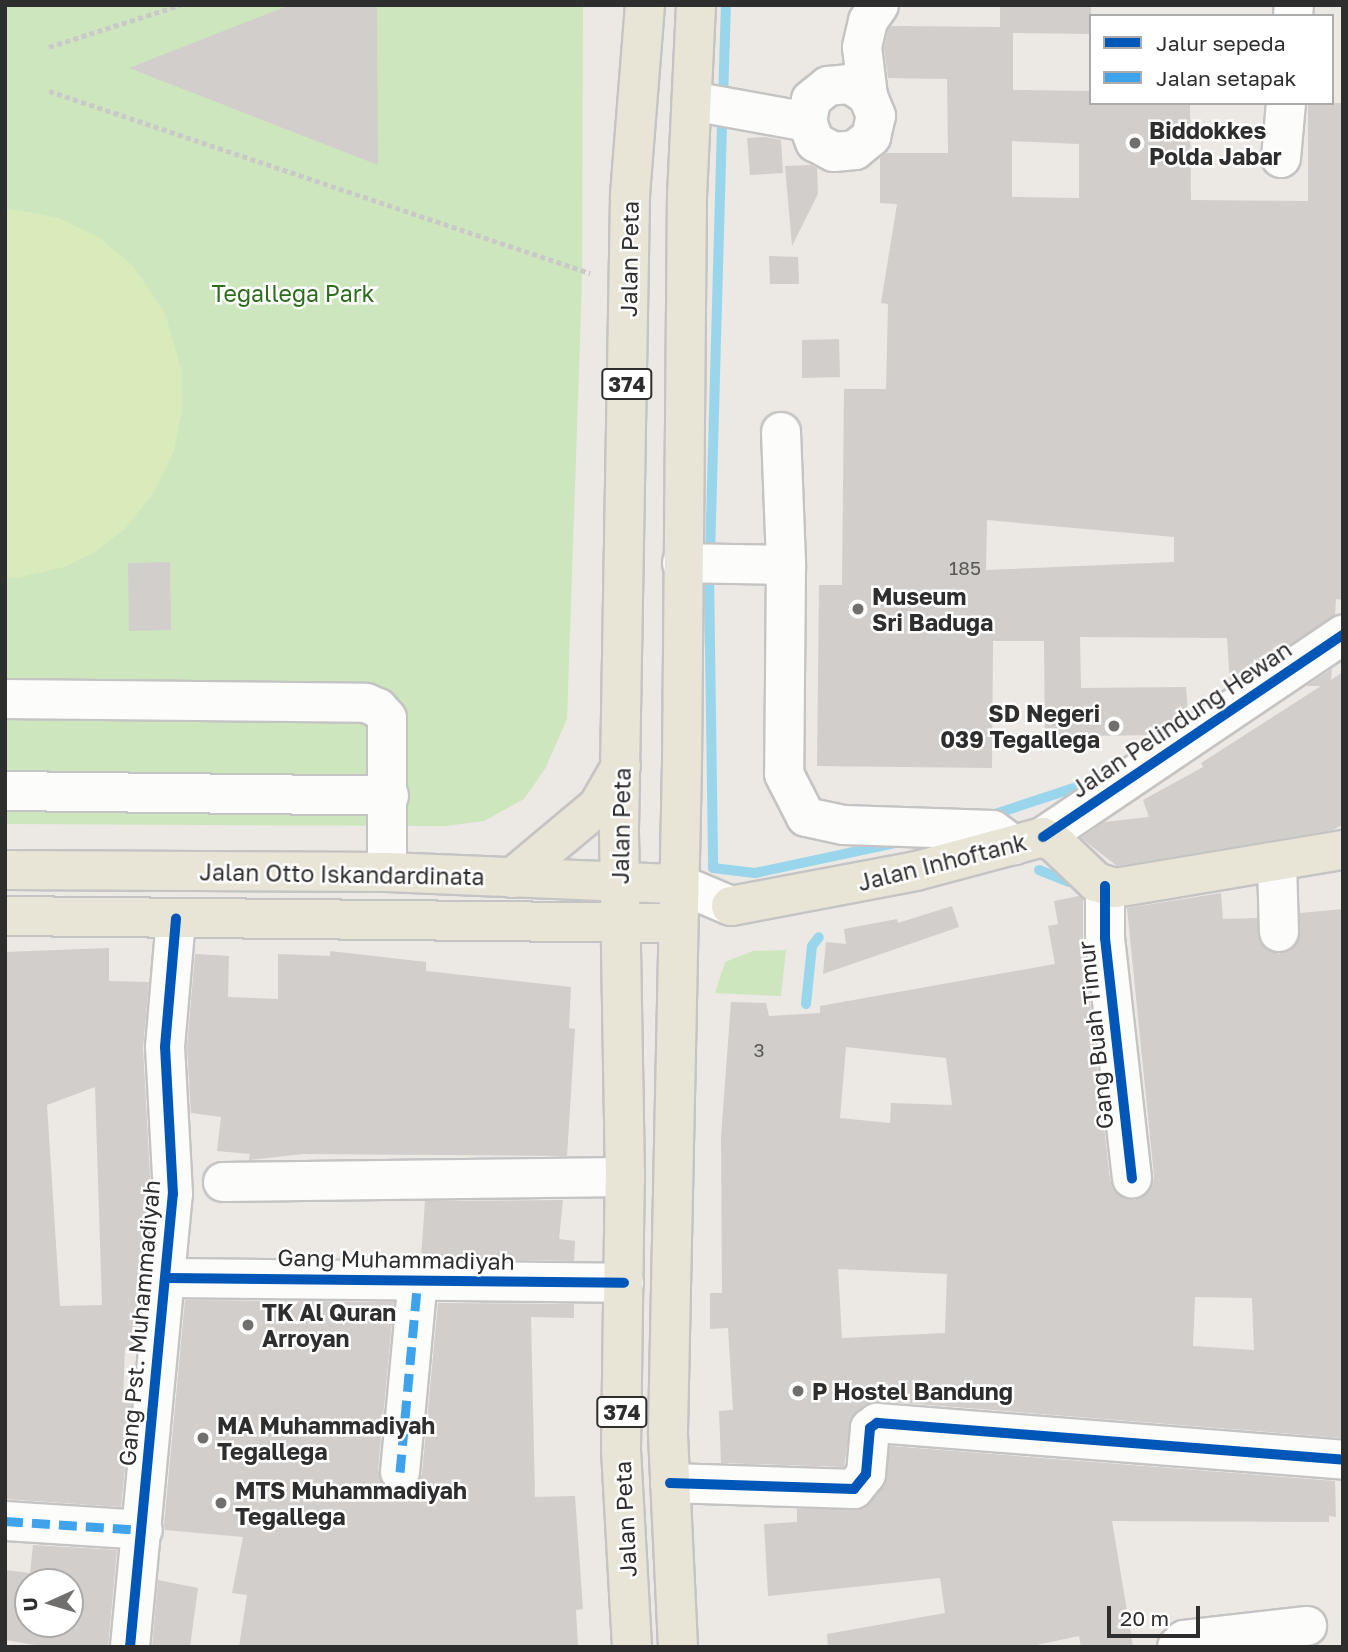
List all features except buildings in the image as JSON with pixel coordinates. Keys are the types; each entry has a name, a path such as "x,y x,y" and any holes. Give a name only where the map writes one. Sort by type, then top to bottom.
{"main road":[{"name":"Jalan Peta","path":"632,1647 621,1449 625,1177 619,878 630,195 645,5"},
{"name":"Jalan Peta","path":"678,1647 670,1483 687,196 696,5"},
{"path":"630,195 687,196"},
{"path":"512,878 598,806 622,763"},
{"name":"Jalan Inhoftank","path":"732,906 916,871 1029,841 1105,886"},
{"path":"1105,886 1167,882 1343,850"},
{"name":"Jalan Otto Iskandardinata","path":"5,870 387,872 512,878 619,878 679,884"},
{"path":"95,917 99,870"},
{"name":"Jalan Otto Iskandardinata","path":"5,916 678,923"}],"street":[{"path":"868,96 850,84 828,86 811,100 807,122 815,142 834,152 855,150 871,137 876,116 868,96 862,47 868,21 879,5"},
{"path":"692,102 807,122"},
{"path":"1281,158 1286,105"},
{"path":"781,432 786,565 784,774 806,817 844,825 993,830 1029,841"},
{"path":"681,563 786,565"},
{"name":"Jalan Pelindung Hewan","path":"1029,841 1343,635"},
{"path":"5,699 366,704 387,718 387,872"},
{"path":"5,791 389,796"},
{"path":"1278,862 1279,932"},
{"path":"679,884 732,906"},
{"name":"Gang Buah Timur","path":"1105,886 1105,938 1132,1178"},
{"name":"Jalan Inhoftank","path":"678,923 732,906"},
{"name":"Gang Pst. Muhammadiyah","path":"130,1647 173,1194 165,1047 176,918"},
{"path":"223,1182 625,1177"},
{"name":"Gang Muhammadiyah","path":"167,1278 624,1283"},
{"path":"400,1472 418,1279"},
{"path":"670,1483 854,1489 866,1474 870,1428 877,1423 1343,1460"},
{"path":"5,1521 142,1530"},
{"path":"1177,1647 1184,1640 1307,1626"}],"path":[{"path":"49,47 180,5"},
{"path":"49,91 590,273"}],"green space":[{"name":"Tegallega Park","path":"5,5 583,5 582,283 567,719 545,769 524,799 484,821 446,826 5,824"},
{"path":"5,208 59,218 98,237 132,265 165,313 181,369 182,410 174,451 154,492 125,529 93,553 64,567 17,578 5,577"},
{"path":"786,950 781,996 715,993 725,962 753,951"}],"waterway":[{"path":"723,99 726,5"},
{"path":"710,555 722,115"},
{"path":"709,572 713,868 755,873 895,843"},
{"path":"989,816 1098,780"},
{"path":"1039,870 1069,882"},
{"path":"806,1004 812,946 819,937"}],"marked path":[{"path":"400,1472 418,1279"},
{"path":"5,1521 143,1530"}],"cycle path":[{"path":"1043,837 1343,635"},
{"path":"1105,886 1105,938 1132,1178"},
{"path":"130,1647 173,1194 165,1047 176,918"},
{"path":"167,1278 624,1283"},
{"path":"670,1483 854,1489 866,1474 870,1428 877,1423 1343,1460"}],"place":[{"name":"Biddokkes Polda Jabar","path":"1135,143"},
{"name":"Museum Sri Baduga","path":"858,609"},
{"name":"SD Negeri 039 Tegallega","path":"1114,726"},
{"name":"TK Al Quran Arroyan","path":"248,1325"},
{"name":"P Hostel Bandung","path":"798,1391"},
{"name":"MA Muhammadiyah Tegallega","path":"203,1438"},
{"name":"MTS Muhammadiyah Tegallega","path":"221,1503"}]}
